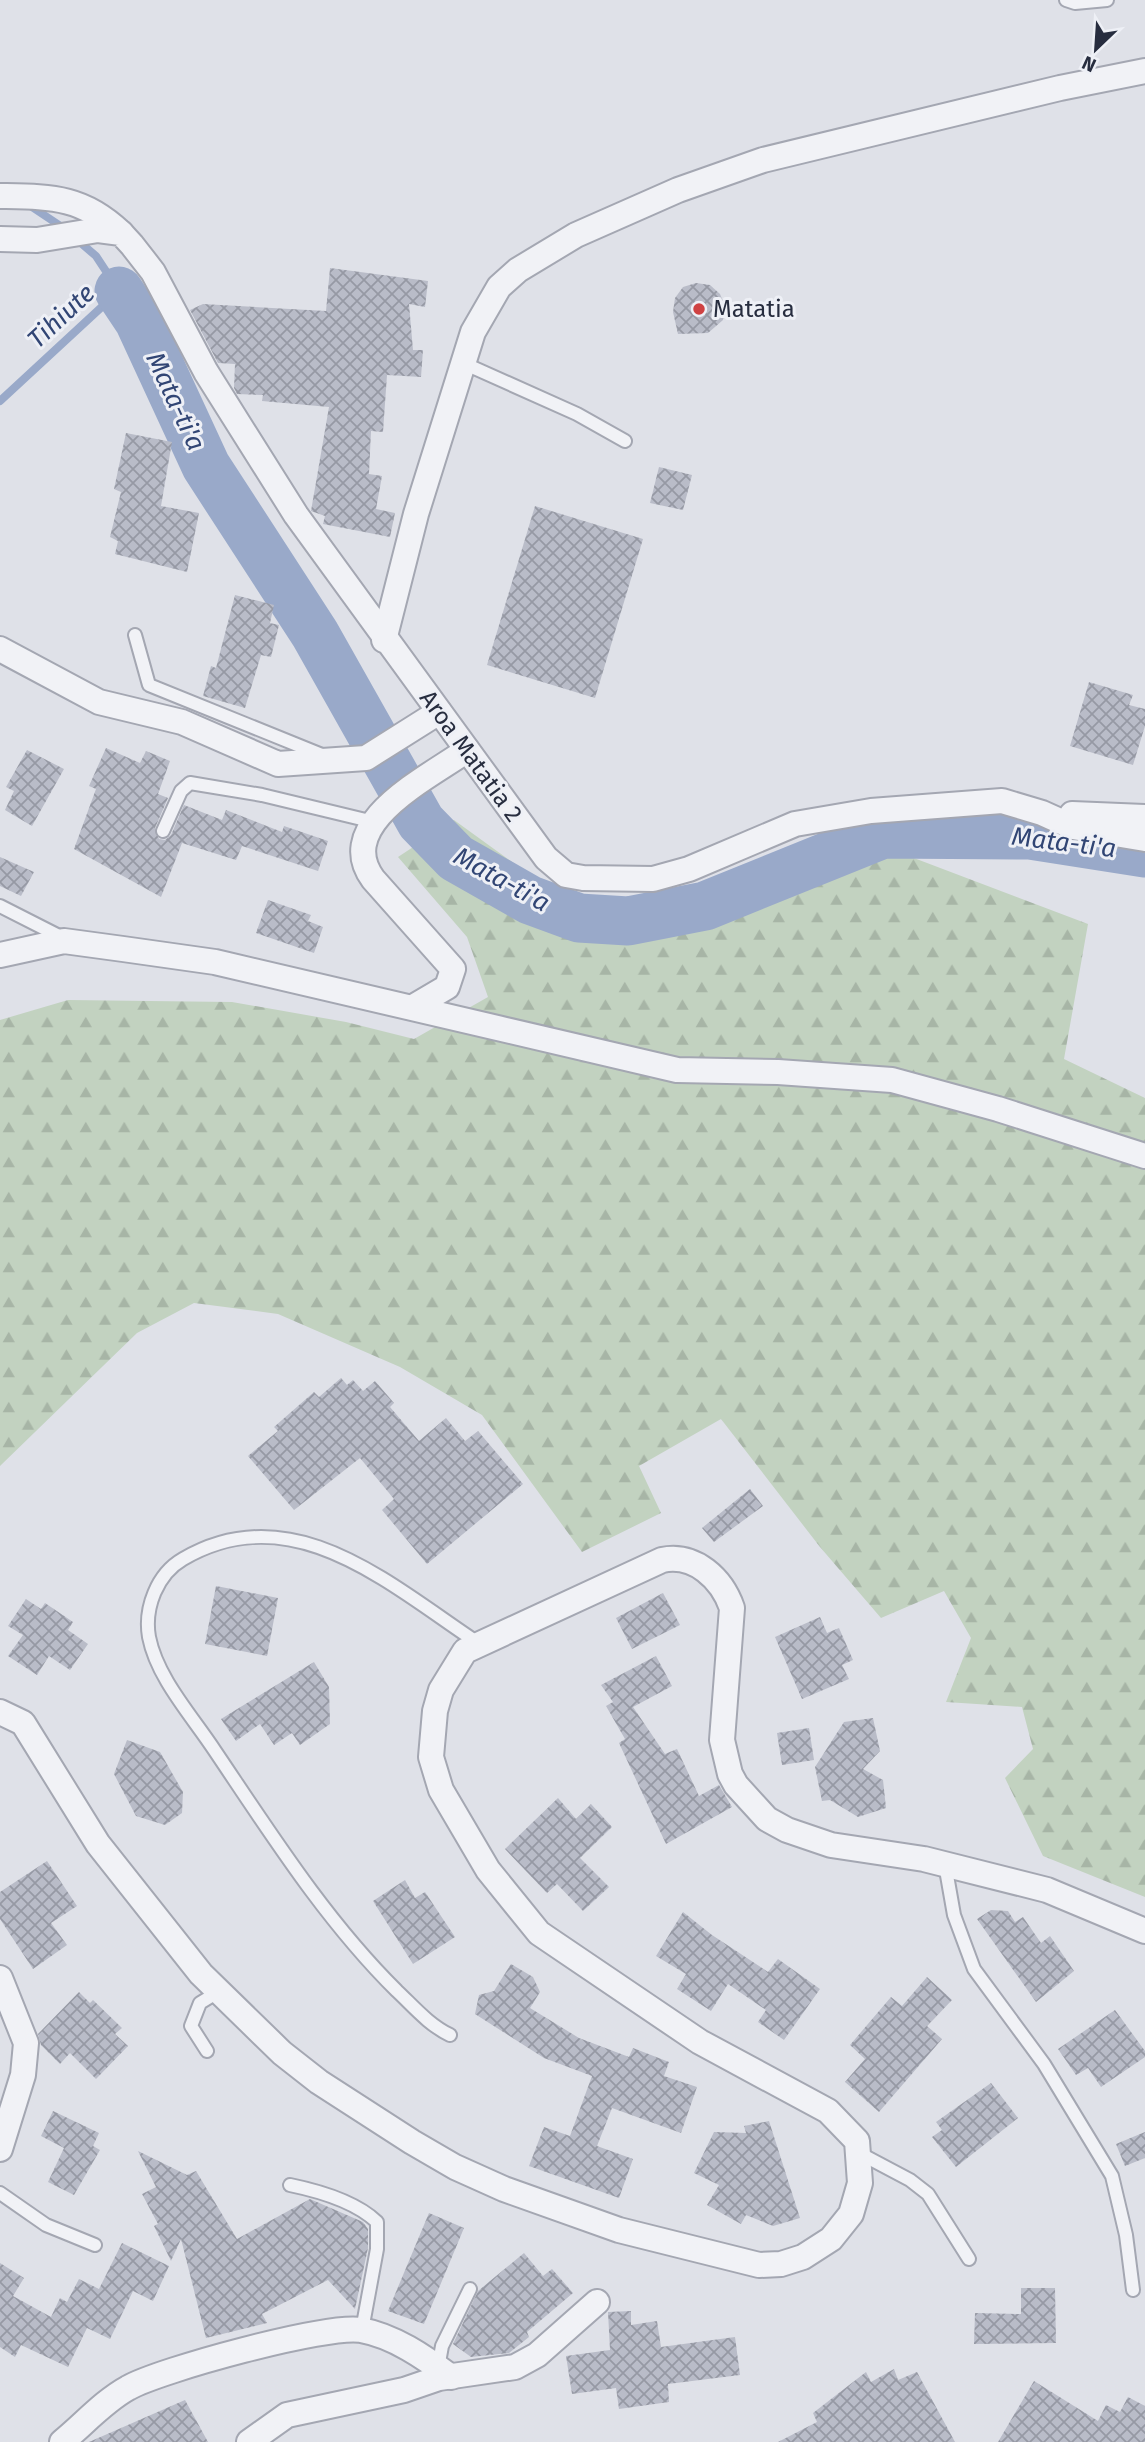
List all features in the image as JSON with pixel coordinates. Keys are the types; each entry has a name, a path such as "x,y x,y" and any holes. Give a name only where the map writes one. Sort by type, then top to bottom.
{"street":[{"path":"384,640 416,514 463,363 486,307 499,286 518,270 576,235 678,190 763,160 1060,88 1145,71"},
{"name":"Aroa Matatia 2","path":"0,195 37,196 77,202 101,215 121,233 153,272 236,422 384,640 546,858 566,875 583,878 653,879 690,869 795,824 871,811 1002,802 1042,813 1073,827 1145,839"},
{"path":"1,244 98,230 121,233"},
{"path":"0,649 99,702 182,722 278,764 358,759 439,712"},
{"path":"413,1007 447,987 453,969 367,872 361,853 378,815 467,750"},
{"path":"1042,813 1145,817"},
{"path":"0,955 70,942 215,962 677,1070 778,1072 892,1080 998,1109 1145,1156"},
{"path":"0,1712 23,1724 98,1844 218,1992 282,2053 319,2082 455,2167 504,2189 619,2230 759,2265 781,2264 803,2257 831,2239 851,2214 860,2183 857,2141 828,2111 700,2042 530,1925 488,1870 448,1801 431,1757 435,1711 441,1690 465,1651 662,1560 673,1558 702,1567 725,1589 732,1608 722,1740 730,1774 742,1794 776,1826 843,1848 912,1857 1047,1891 1145,1931"},
{"path":"0,1978 26,2043 23,2076 0,2149"},
{"path":"249,2442 287,2415 444,2372 515,2367 537,2355 597,2302"},
{"path":"62,2442 128,2388 170,2372 327,2332 362,2330 415,2351 444,2372"}],"lane":[{"path":"1066,0 1075,3 1107,0"},
{"path":"463,363 577,414 625,441"},
{"path":"135,635 149,685 327,757 358,759"},
{"path":"163,831 181,791 190,783 378,815"},
{"path":"0,906 70,942"},
{"path":"450,2035 429,2023 361,1955 281,1848 163,1672 150,1640 148,1616 154,1593 172,1565 201,1550 257,1535 315,1544 347,1558 478,1643"},
{"path":"945,1864 954,1914 974,1969 1044,2064 1112,2176 1126,2235 1133,2290"},
{"path":"207,2051 191,2026 200,2003 218,1992"},
{"path":"859,2153 910,2180 928,2194 969,2259"},
{"path":"289,2185 310,2189 365,2211 377,2222 377,2249 362,2330"},
{"path":"0,2193 46,2225 95,2245"},
{"path":"444,2372 442,2346 470,2289"}],"green space":[{"path":"454,820 559,896 593,902 676,895 751,862 848,833 1088,924 1064,1059 1145,1098 1145,1897 1043,1856 1005,1778 1033,1749 1022,1707 946,1702 971,1638 944,1591 881,1618 820,1547 721,1419 639,1466 661,1513 582,1552 482,1415 400,1367 278,1314 194,1303 137,1333 0,1466 0,1020 68,1000 232,1002 346,1022 414,1039 488,997 467,937 398,857"}],"building":[{"path":"330,268 428,281 425,307 409,304 413,350 423,350 421,377 387,375 383,432 371,431 369,474 382,476 376,509 395,513 390,537 323,524 325,516 311,511 329,407 262,401 263,395 237,394 234,388 235,364 218,363 190,310 203,304 326,311"},
{"name":"Matatia","path":"696,283 710,285 720,294 725,306 723,320 708,333 678,334 673,312 675,298 683,287"},
{"path":"126,433 172,442 161,506 199,513 187,572 115,554 118,541 110,537 121,492 114,489"},
{"path":"659,467 692,475 683,510 650,503"},
{"path":"535,506 643,539 595,698 487,665"},
{"path":"235,595 274,605 270,623 279,625 271,657 261,655 245,708 203,696 211,666 216,668"},
{"path":"1089,682 1133,695 1129,705 1145,709 1145,726 1133,765 1070,746"},
{"path":"106,748 140,763 146,751 170,761 158,794 168,798 155,828 159,839 165,840 171,835 184,805 222,820 226,810 282,832 284,826 328,841 318,871 242,846 236,860 182,843 161,897 74,849 96,789 89,786"},
{"path":"27,750 64,769 32,826 5,810 14,791 6,787"},
{"path":"0,857 34,872 21,896 0,886"},
{"path":"268,900 311,915 308,921 323,927 314,953 256,933"},
{"path":"341,1378 347,1385 353,1380 363,1391 375,1381 394,1403 390,1407 419,1441 446,1418 465,1441 478,1431 523,1484 427,1564 382,1510 394,1499 360,1458 294,1510 248,1456 278,1431 274,1427 314,1392 319,1397"},
{"path":"750,1489 763,1506 714,1542 702,1528"},
{"path":"216,1586 278,1598 267,1656 205,1644"},
{"path":"663,1593 680,1625 632,1649 616,1618"},
{"path":"26,1599 41,1609 45,1603 73,1622 68,1630 88,1644 70,1670 49,1656 37,1675 8,1656 23,1635 8,1626"},
{"path":"820,1617 827,1633 839,1628 853,1660 842,1665 849,1679 802,1699 775,1637"},
{"path":"656,1656 672,1686 633,1707 665,1754 677,1749 699,1796 719,1785 732,1807 666,1844 619,1743 625,1739 606,1706 613,1702 601,1685"},
{"path":"314,1662 329,1687 330,1724 300,1745 292,1733 274,1745 260,1724 236,1741 221,1719"},
{"path":"873,1718 880,1751 863,1769 883,1780 886,1808 858,1817 830,1800 822,1801 815,1767 844,1722"},
{"path":"809,1728 814,1760 782,1765 777,1733"},
{"path":"127,1740 160,1752 183,1792 182,1813 165,1825 136,1816 114,1774"},
{"path":"558,1798 576,1819 591,1804 612,1827 580,1858 609,1887 583,1911 557,1884 547,1893 505,1849"},
{"path":"47,1861 77,1906 51,1923 67,1945 33,1969 0,1919 0,1892"},
{"path":"405,1880 415,1898 425,1892 455,1937 413,1964 373,1901"},
{"path":"991,1910 1008,1911 1015,1922 1023,1917 1041,1943 1050,1936 1074,1971 1036,2002 977,1919"},
{"path":"683,1912 768,1972 778,1959 820,1989 784,2040 758,2022 766,2010 728,1984 711,2011 677,1989 686,1974 656,1956"},
{"path":"511,1964 533,1977 540,1992 530,2008 579,2038 629,2057 633,2048 669,2062 664,2076 697,2087 681,2133 612,2108 597,2146 633,2159 619,2198 529,2166 544,2127 570,2136 592,2076 544,2058 475,2014 479,1995 494,1991"},
{"path":"927,1977 952,2000 927,2026 942,2039 879,2112 845,2082 865,2059 850,2045 891,1997 902,2006"},
{"path":"79,1992 90,2003 93,2000 122,2028 115,2034 128,2046 96,2079 70,2053 60,2064 41,2045 38,2034"},
{"path":"1115,2010 1145,2051 1145,2057 1101,2087 1088,2068 1076,2075 1058,2049"},
{"path":"991,2083 1018,2118 956,2167 932,2137 942,2130 936,2122"},
{"path":"53,2111 99,2133 93,2146 100,2150 74,2195 48,2182 64,2148 41,2136"},
{"path":"769,2121 800,2218 773,2226 746,2215 741,2224 707,2205 719,2185 694,2173 714,2132 746,2133 744,2126"},
{"path":"1145,2132 1145,2158 1125,2166 1116,2144"},
{"path":"138,2151 187,2175 196,2171 237,2239 310,2199 363,2222 368,2229 368,2248 355,2309 328,2280 262,2314 267,2323 206,2338 181,2239 171,2261 154,2226 158,2224 142,2194 156,2187"},
{"path":"429,2213 464,2228 424,2324 388,2311"},
{"path":"122,2243 169,2266 153,2301 133,2291 110,2339 87,2328 68,2367 21,2345 15,2357 0,2347 0,2263 24,2278 13,2296 51,2317 60,2298 67,2302 79,2279 99,2289"},
{"path":"524,2253 543,2276 552,2269 573,2293 527,2332 529,2337 509,2353 471,2357 453,2344 478,2291"},
{"path":"1021,2288 1055,2288 1056,2343 974,2344 975,2313 1021,2314"},
{"path":"631,2311 631,2325 657,2321 661,2347 735,2337 740,2375 668,2384 669,2402 619,2409 616,2388 572,2394 566,2356 610,2350 608,2312"},
{"path":"894,2369 898,2380 917,2372 955,2442 778,2442 817,2422 813,2413 866,2372 871,2382"},
{"path":"1034,2381 1098,2421 1106,2405 1120,2412 1128,2397 1145,2406 1145,2442 998,2442"},
{"path":"185,2400 208,2442 89,2442"}],"waterway":[{"name":"Matatia","path":"29,205 65,229"},
{"name":"Tihiute","path":"0,401 119,291 96,256 75,238"},
{"name":"Mata-ti'a","path":"119,291 139,321 206,466 315,634 421,822 456,858 530,900 579,918 628,921 705,906 883,834 1030,835 1145,853"}],"place":[{"name":"Matatia","path":"699,309"}]}
